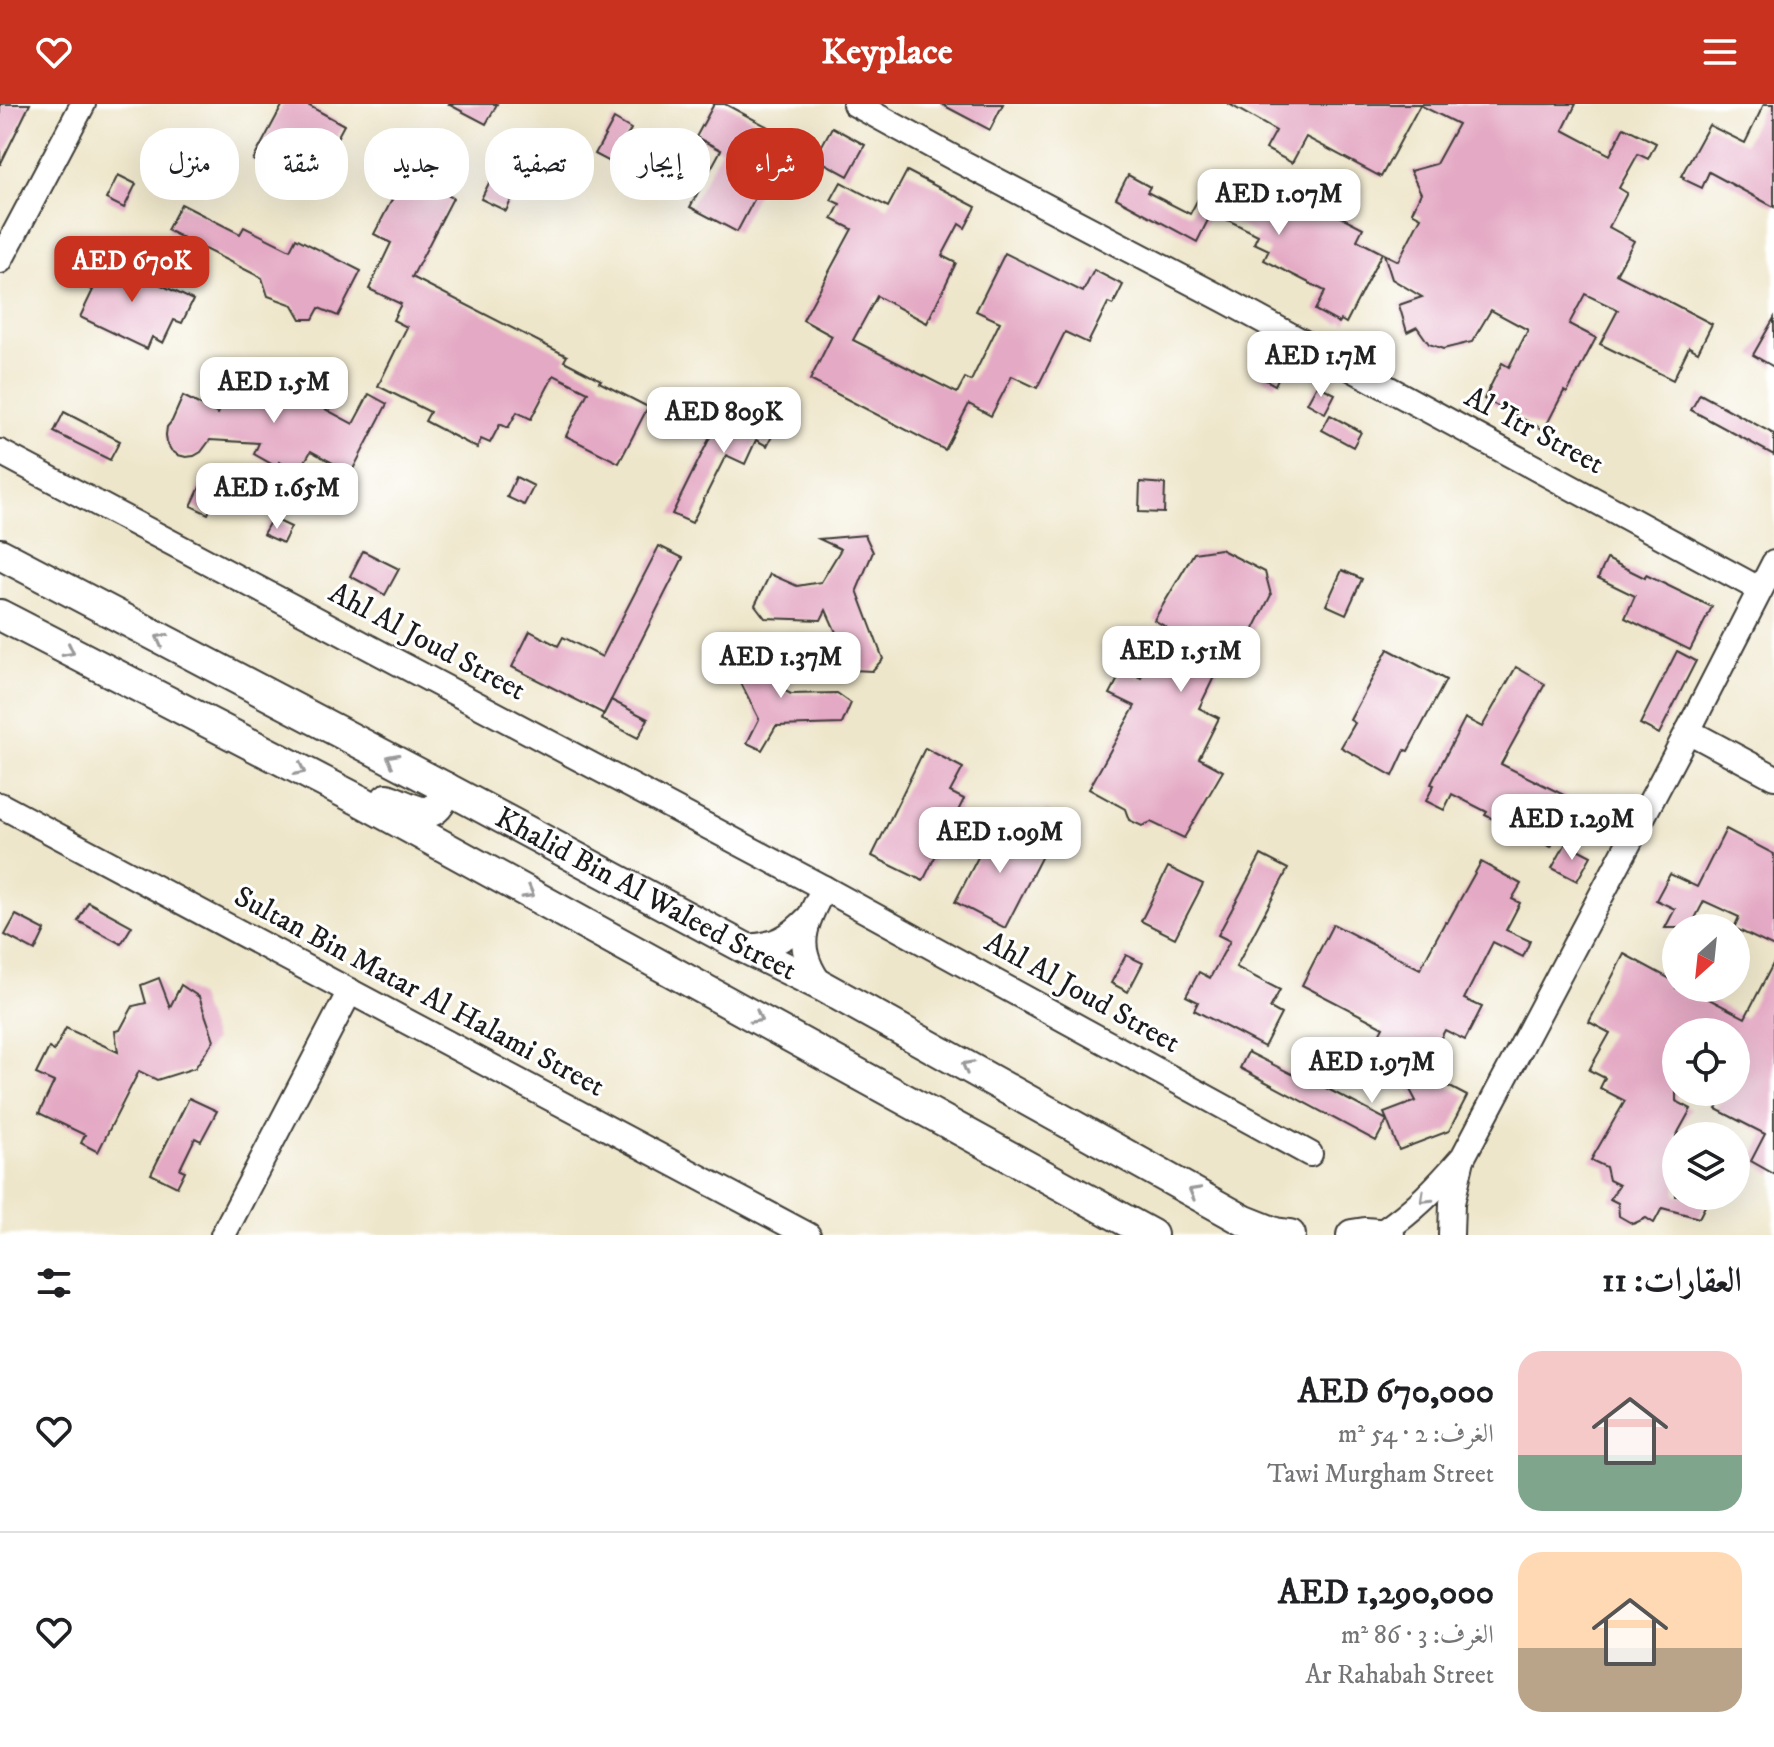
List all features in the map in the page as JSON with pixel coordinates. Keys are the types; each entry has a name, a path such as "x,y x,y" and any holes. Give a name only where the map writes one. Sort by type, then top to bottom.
{"street":[{"path":"0,261 83,104"},
{"name":"Al 'Itr Street","path":"855,104 1759,589"},
{"name":"Ahl Al Joud Street","path":"0,452 824,888 1310,1154"},
{"name":"Khalid Bin Al Waleed Street","path":"0,554 822,986 1245,1221 1275,1233 1290,1235"},
{"path":"1374,1234 1407,1215 1463,1157 1774,563"},
{"name":"Khalid Bin Al Waleed Street","path":"0,615 361,801 1152,1235"},
{"path":"1688,731 1774,777"},
{"path":"361,801 388,799 421,813 430,812 438,808 446,788"},
{"name":"Sultan Bin Matar Al Halami Street","path":"0,805 808,1235"},
{"path":"822,986 807,961 804,932 824,888"},
{"path":"743,947 779,941 795,932 808,918"},
{"path":"223,1235 350,991"},
{"path":"1451,1235 1452,1203 1463,1157"}],"building":[{"path":"0,104 30,104 0,165"},
{"path":"283,104 306,104 344,125 342,128 270,128"},
{"path":"448,104 497,104 486,124"},
{"path":"714,104 725,104 770,128 726,128 726,200 754,200 737,232 690,207 694,200 710,200 710,170 721,150 710,144 710,128 701,128"},
{"path":"941,104 1003,104 990,130"},
{"path":"1229,104 1576,104 1563,130 1610,155 1624,127 1656,143 1648,159 1638,154 1619,188 1627,193 1609,227 1634,241 1616,274 1712,324 1698,352 1689,347 1673,380 1600,344 1618,310 1585,294 1569,324 1596,338 1544,430 1484,399 1502,363 1509,367 1528,330 1491,310 1472,342 1443,349 1429,344 1417,327 1407,332 1399,305 1422,297 1392,279 1384,254 1398,261 1421,217 1412,212 1421,193 1410,171 1436,164 1458,124 1420,105 1381,177 1306,137 1292,163 1266,149 1276,131"},
{"path":"1764,104 1774,104 1774,207 1709,172 1702,188 1683,179 1681,176 1709,125 1745,143"},
{"path":"614,119 629,128 610,128 610,162 595,154"},
{"path":"832,127 865,145 848,176 824,163 824,142"},
{"path":"907,171 976,207 965,228 959,224 942,256 956,263 927,323 877,296 853,340 957,393 965,378 971,381 1000,322 976,311 1005,253 1083,292 1094,270 1123,285 1113,305 1108,303 1088,343 1065,332 1037,388 1012,376 991,416 969,404 945,450 810,380 832,336 803,320 852,229 832,219 840,204 831,200 841,182 888,207"},
{"path":"118,175 136,184 124,208 106,199"},
{"path":"1128,175 1150,187 1147,192 1190,214 1205,186 1230,199 1240,180 1277,199 1283,187 1363,228 1357,240 1382,253 1346,323 1341,320 1339,323 1315,310 1325,291 1264,260 1269,250 1254,243 1258,235 1212,212 1197,242 1116,198"},
{"path":"485,191 485,200 511,200 506,211 481,199"},
{"path":"392,200 452,200 412,277 567,356 564,361 648,407 619,463 566,436 588,392 554,375 531,419 517,412 508,428 500,424 490,443 481,439 477,448 425,421 430,412 378,386 407,327 393,320 401,304 369,289 391,243 374,234"},
{"path":"181,204 240,234 244,227 290,250 296,238 361,271 338,316 319,308 313,319 301,319 293,305 268,296 262,278 167,230"},
{"path":"100,256 193,300 182,323 174,320 163,343 152,337 147,349 80,317 93,290 86,287"},
{"path":"1774,318 1774,367 1753,355"},
{"path":"1266,359 1283,368 1275,385 1257,375"},
{"path":"243,365 353,424 369,394 387,404 351,473 311,451 299,472 279,462 277,467 254,454 259,443 210,440 201,452 186,457 171,450 167,443 167,427 183,396 218,414"},
{"path":"1317,385 1335,394 1325,413 1307,403"},
{"path":"1700,394 1774,434 1774,455 1691,410"},
{"path":"761,406 782,417 767,446 756,440 745,464 726,455 692,523 672,514 724,409 752,423"},
{"path":"64,412 120,441 110,460 54,432"},
{"path":"1330,415 1361,432 1353,447 1322,430"},
{"path":"516,477 534,486 524,505 507,497"},
{"path":"1140,482 1165,484 1164,513 1139,512"},
{"path":"202,483 219,491 208,514 191,506"},
{"path":"272,518 291,527 283,543 263,534"},
{"path":"865,535 873,552 857,590 883,659 872,671 853,670 826,610 821,620 765,618 755,605 770,574 797,586 821,582 841,549 819,539"},
{"path":"659,546 683,558 604,714 512,667 530,631 558,646 563,637 602,657"},
{"path":"1220,549 1265,572 1271,595 1237,663 1224,656 1199,708 1219,718 1199,758 1223,771 1184,838 1151,822 1142,826 1129,820 1125,809 1089,789 1135,706 1110,694 1123,669 1141,678 1166,627 1154,620 1194,553"},
{"path":"363,551 399,569 385,595 350,576"},
{"path":"1607,559 1712,607 1690,650 1625,618 1635,596 1598,578"},
{"path":"1342,570 1362,579 1346,614 1326,605"},
{"path":"734,645 750,646 779,688 791,694 837,693 851,703 842,724 776,726 762,750 747,743 759,719 728,657"},
{"path":"1388,649 1446,680 1393,776 1341,747 1355,723 1350,720"},
{"path":"1677,651 1696,661 1659,734 1640,724"},
{"path":"1516,667 1545,684 1501,764 1574,800 1551,847 1485,815 1487,812 1452,794 1444,810 1426,801 1434,785 1431,784 1465,718 1482,727"},
{"path":"611,700 648,719 638,738 601,719"},
{"path":"925,748 963,768 950,792 964,799 923,881 872,856"},
{"path":"1046,811 1066,821 1057,840 1036,830"},
{"path":"996,822 1046,848 1005,928 955,902"},
{"path":"1726,829 1774,854 1774,947 1750,936 1750,914 1732,914 1704,901 1697,914 1672,914 1675,909 1656,900 1670,874 1697,887"},
{"path":"1566,843 1591,856 1577,881 1552,868"},
{"path":"1261,855 1288,869 1236,967 1280,990 1270,1008 1281,1014 1264,1047 1194,1010 1198,1002 1186,996 1199,972 1210,978 1230,941 1218,935"},
{"path":"1481,862 1521,884 1512,899 1520,903 1506,930 1530,941 1523,957 1493,942 1464,999 1482,1007 1465,1040 1445,1030 1424,1070 1374,1044 1383,1027 1302,985 1333,924 1420,969"},
{"path":"1168,867 1203,884 1175,938 1141,921"},
{"path":"88,902 132,926 121,944 78,921"},
{"path":"16,915 45,930 35,951 5,935"},
{"path":"1624,954 1662,974 1662,1002 1715,1002 1745,1018 1662,1018 1662,1106 1685,1106 1691,1109 1684,1122 1662,1122 1662,1208 1654,1223 1646,1218 1633,1224 1619,1216 1618,1203 1610,1199 1619,1185 1609,1180 1606,1167 1591,1160 1625,1101 1600,1088 1605,1078 1589,1070 1610,1033 1589,1022"},
{"path":"1126,955 1143,963 1128,992 1111,983"},
{"path":"1774,962 1774,1174 1751,1161 1765,1134 1750,1126 1750,1122 1741,1122 1716,1109 1718,1106 1750,1106 1750,1018 1745,1018"},
{"path":"159,978 170,1007 181,985 199,997 214,1040 195,1068 157,1080 139,1071 98,1152 81,1143 85,1135 39,1113 54,1082 36,1074 49,1048 54,1051 66,1028 118,1052 115,1031 120,1030 133,1006 146,1003 141,985"},
{"path":"1248,1052 1304,1080 1305,1077 1387,1120 1376,1141 1240,1068"},
{"path":"1427,1075 1467,1096 1449,1131 1399,1150 1384,1113 1416,1101 1408,1086"},
{"path":"189,1098 217,1111 201,1141 195,1138 180,1169 185,1171 177,1187 151,1174"},
{"path":"1669,1210 1703,1210 1699,1218"}]}
